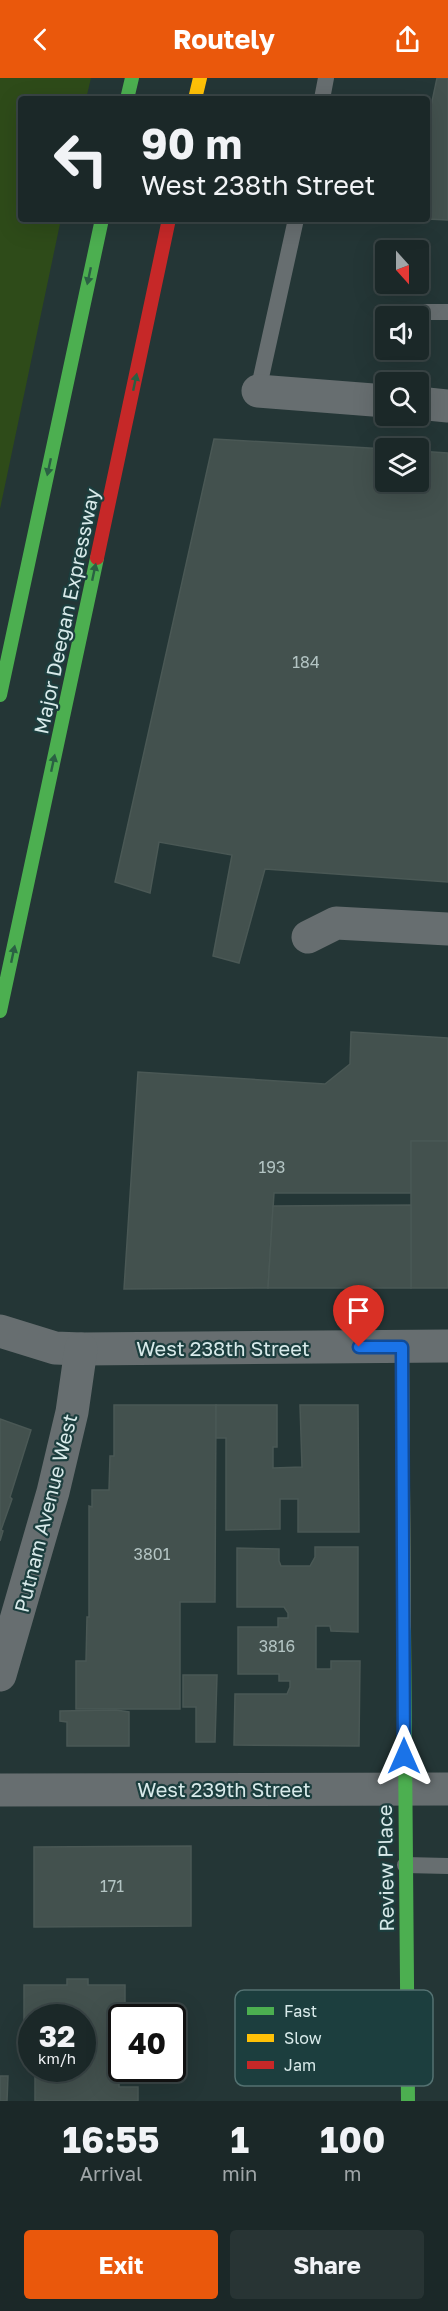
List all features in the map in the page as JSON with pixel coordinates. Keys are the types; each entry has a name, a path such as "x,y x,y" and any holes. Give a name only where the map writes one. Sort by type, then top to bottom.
{"main road":[{"path":"128,96 132,78"},
{"path":"196,96 200,78"},
{"path":"0,695 101,222"},
{"name":"Major Deegan Expressway","path":"0,1011 168,222"},
{"name":"Review Place","path":"402,1347 407,1990"},
{"name":"Review Place","path":"408,2086 408,2101"}],"street":[{"path":"258,391 375,400"},
{"path":"429,404 448,405"},
{"path":"308,937 336,923 448,929"},
{"name":"West 238th Street","path":"0,1331 68,1349 448,1346"},
{"name":"Putnam Avenue West","path":"0,1675 53,1492 72,1412 68,1349"},
{"name":"West 239th Street","path":"0,1790 448,1789"}],"lane":[{"path":"323,96 326,78"},
{"path":"258,391 295,222"},
{"path":"429,312 448,312"},
{"path":"405,1865 448,1866"}],"green space":[{"path":"0,78 91,78 87,96 18,96 18,222 60,222 0,509"}],"building":[{"path":"437,78 448,78 448,220 430,219 430,111"},
{"path":"214,439 375,448 375,492 429,492 429,452 448,453 448,882 265,869 239,963 213,956 232,855 159,842 150,893 115,882"},
{"path":"351,1032 448,1038 448,1141 411,1141 411,1193 274,1193 268,1288 124,1289 138,1072 325,1084 350,1064"},
{"path":"411,1141 448,1141 448,1288 411,1288"},
{"path":"411,1205 411,1288 268,1288 273,1206"},
{"path":"114,1405 216,1405 215,1602 180,1602 180,1709 76,1709 76,1661 86,1661 87,1617 89,1617 89,1506 92,1507 92,1490 109,1490 110,1456 114,1456"},
{"path":"216,1405 277,1405 277,1447 273,1447 273,1468 302,1467 300,1405 358,1405 359,1532 298,1532 298,1499 280,1499 280,1529 226,1530 226,1438 216,1438"},
{"path":"0,1419 31,1430 10,1497 12,1499 1,1530 3,1531 0,1541"},
{"path":"315,1547 358,1547 358,1632 331,1631 330,1626 316,1626 316,1669 331,1669 331,1661 360,1661 359,1746 234,1745 235,1694 287,1694 290,1687 290,1681 279,1681 279,1674 238,1674 238,1627 278,1627 278,1618 288,1618 288,1613 284,1607 237,1607 237,1548 279,1549 281,1566 310,1566 315,1557"},
{"path":"183,1675 217,1675 215,1742 196,1742 196,1707 183,1707"},
{"path":"116,1710 129,1712 129,1746 67,1746 67,1722 60,1721 60,1711"},
{"path":"191,1846 191,1926 34,1927 34,1847"},
{"path":"67,1979 88,1979 88,1985 125,1985 125,2004 108,2004 108,2082 119,2082 119,2087 138,2087 138,2101 35,2101 35,2082 96,2082 96,2004 24,2004 24,1985 67,1985"},
{"path":"0,2076 8,2076 7,2101 0,2101"}],"traffic: fast":[{"path":"128,96 132,78"},
{"path":"0,695 101,222"},
{"path":"0,1011 97,558"},
{"path":"404,1627 407,1990"},
{"path":"408,2086 408,2101"}],"traffic: slow":[{"path":"196,96 200,78"},
{"path":"402,1347 404,1627"}],"traffic: jam":[{"path":"97,558 168,222"}],"route":[{"path":"359,1347 402,1347 404,1756"}]}
